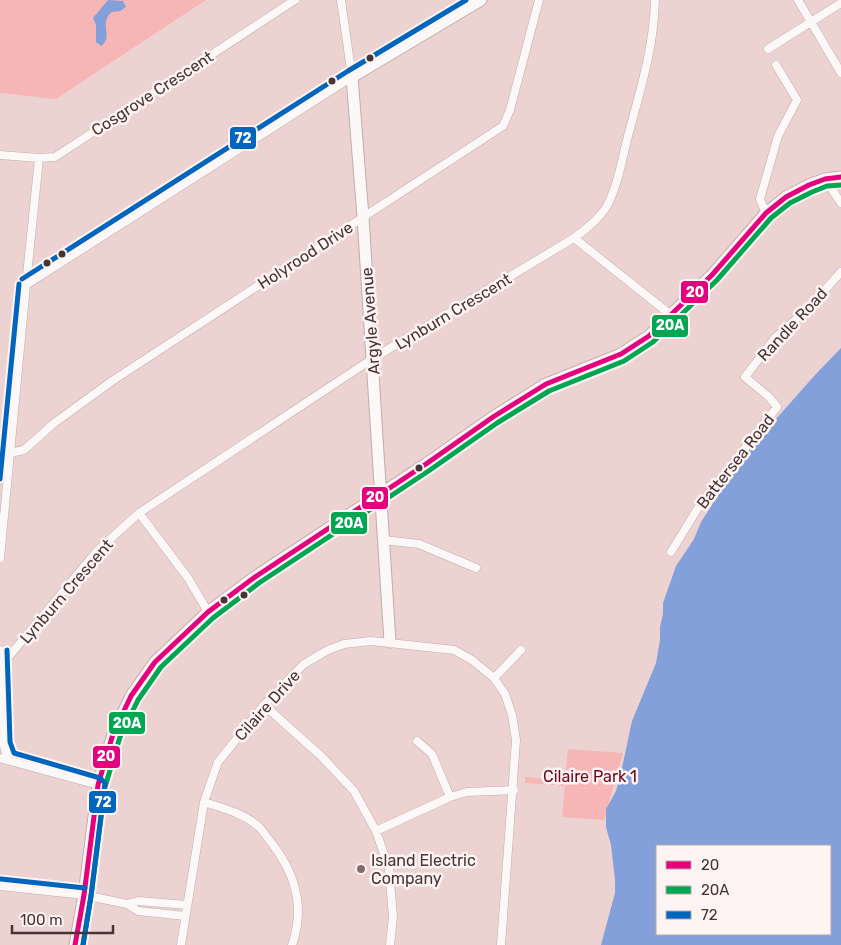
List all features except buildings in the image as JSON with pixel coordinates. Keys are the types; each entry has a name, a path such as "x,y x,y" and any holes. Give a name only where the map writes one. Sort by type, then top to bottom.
{"main road":[{"path":"352,78 481,0"},
{"name":"Argyle Avenue","path":"352,78 363,217 390,642"},
{"path":"75,945 84,895 98,785 113,734 131,696 156,662 208,612 255,577 493,417 546,384 621,354 649,336 712,275 766,213 786,197 808,185 825,179 841,177"}],"street":[{"name":"Cosgrove Crescent","path":"0,154 39,158 55,157 295,0"},
{"name":"Argyle Avenue","path":"341,0 352,78"},
{"name":"Holyrood Drive","path":"10,453 24,450 54,424 112,381 503,126 510,110 539,0"},
{"name":"Lynburn Crescent","path":"1,666 96,552 138,513 372,359 588,228 606,207 616,184 650,51 655,24 655,0"},
{"path":"798,0 841,73"},
{"path":"768,49 841,3"},
{"path":"766,213 760,199 778,136 797,100 776,66"},
{"path":"26,285 352,78"},
{"path":"0,558 39,158"},
{"path":"825,179 841,194"},
{"path":"825,179 841,203"},
{"path":"574,238 671,315"},
{"name":"Randle Road","path":"745,377 775,338 808,309 841,272"},
{"name":"Battersea Road","path":"670,552 698,508 777,407 745,377"},
{"path":"0,452 10,453"},
{"path":"138,513 188,578 208,612"},
{"path":"383,540 419,544 476,568"},
{"name":"Cilaire Drive","path":"181,945 204,802 218,762 264,704 304,664 328,650 344,644 371,641 454,650 472,660 494,678 505,694 512,715 516,740 514,790 501,945"},
{"path":"0,650 4,759 98,785"},
{"path":"494,678 522,650"},
{"path":"264,704 321,756 354,791 376,831 389,868 394,917 390,945"},
{"path":"417,741 432,754 450,797"},
{"path":"376,831 450,797 467,792 514,790"},
{"path":"204,802 236,812 259,827 284,860 296,888 298,911 292,945"},
{"path":"0,886 84,895 127,904 138,911 185,916"},
{"path":"127,904 138,900 187,905"}],"green space":[{"path":"0,0 206,0 56,99 0,93"},
{"name":"Cilaire Park 1","path":"568,749 623,753 604,820 562,817 565,786 525,783 525,777 565,780"}],"water":[{"path":"108,0 123,1 126,7 120,11 112,12 108,16 106,21 107,34 105,42 101,46 96,42 96,25 93,18"},
{"path":"841,348 841,945 601,945 615,893 611,845 606,827 606,809 616,791 632,721 656,663 663,603 676,566 694,539 701,522 744,455"}],"transit line":[{"name":"72","path":"22,279 348,71 466,0"},
{"name":"20","path":"75,945 84,895 98,785 113,734 131,696 155,662 208,612 255,577 426,464 493,417 546,384 621,354 649,336 712,275 766,213 786,197 809,185 825,179 841,177"},
{"name":"20A","path":"83,945 105,787 120,737 138,700 161,667 213,618 259,583 430,470 497,423 549,391 624,361 653,342 717,280 771,218 790,203 812,192 827,186 841,185"},
{"name":"72","path":"0,479 19,284"},
{"name":"72","path":"7,650 10,742 14,753 100,778 105,783 83,945"},
{"name":"72","path":"1,879 85,888"}],"place":[{"name":"Island Electric Company","path":"361,869"}]}
